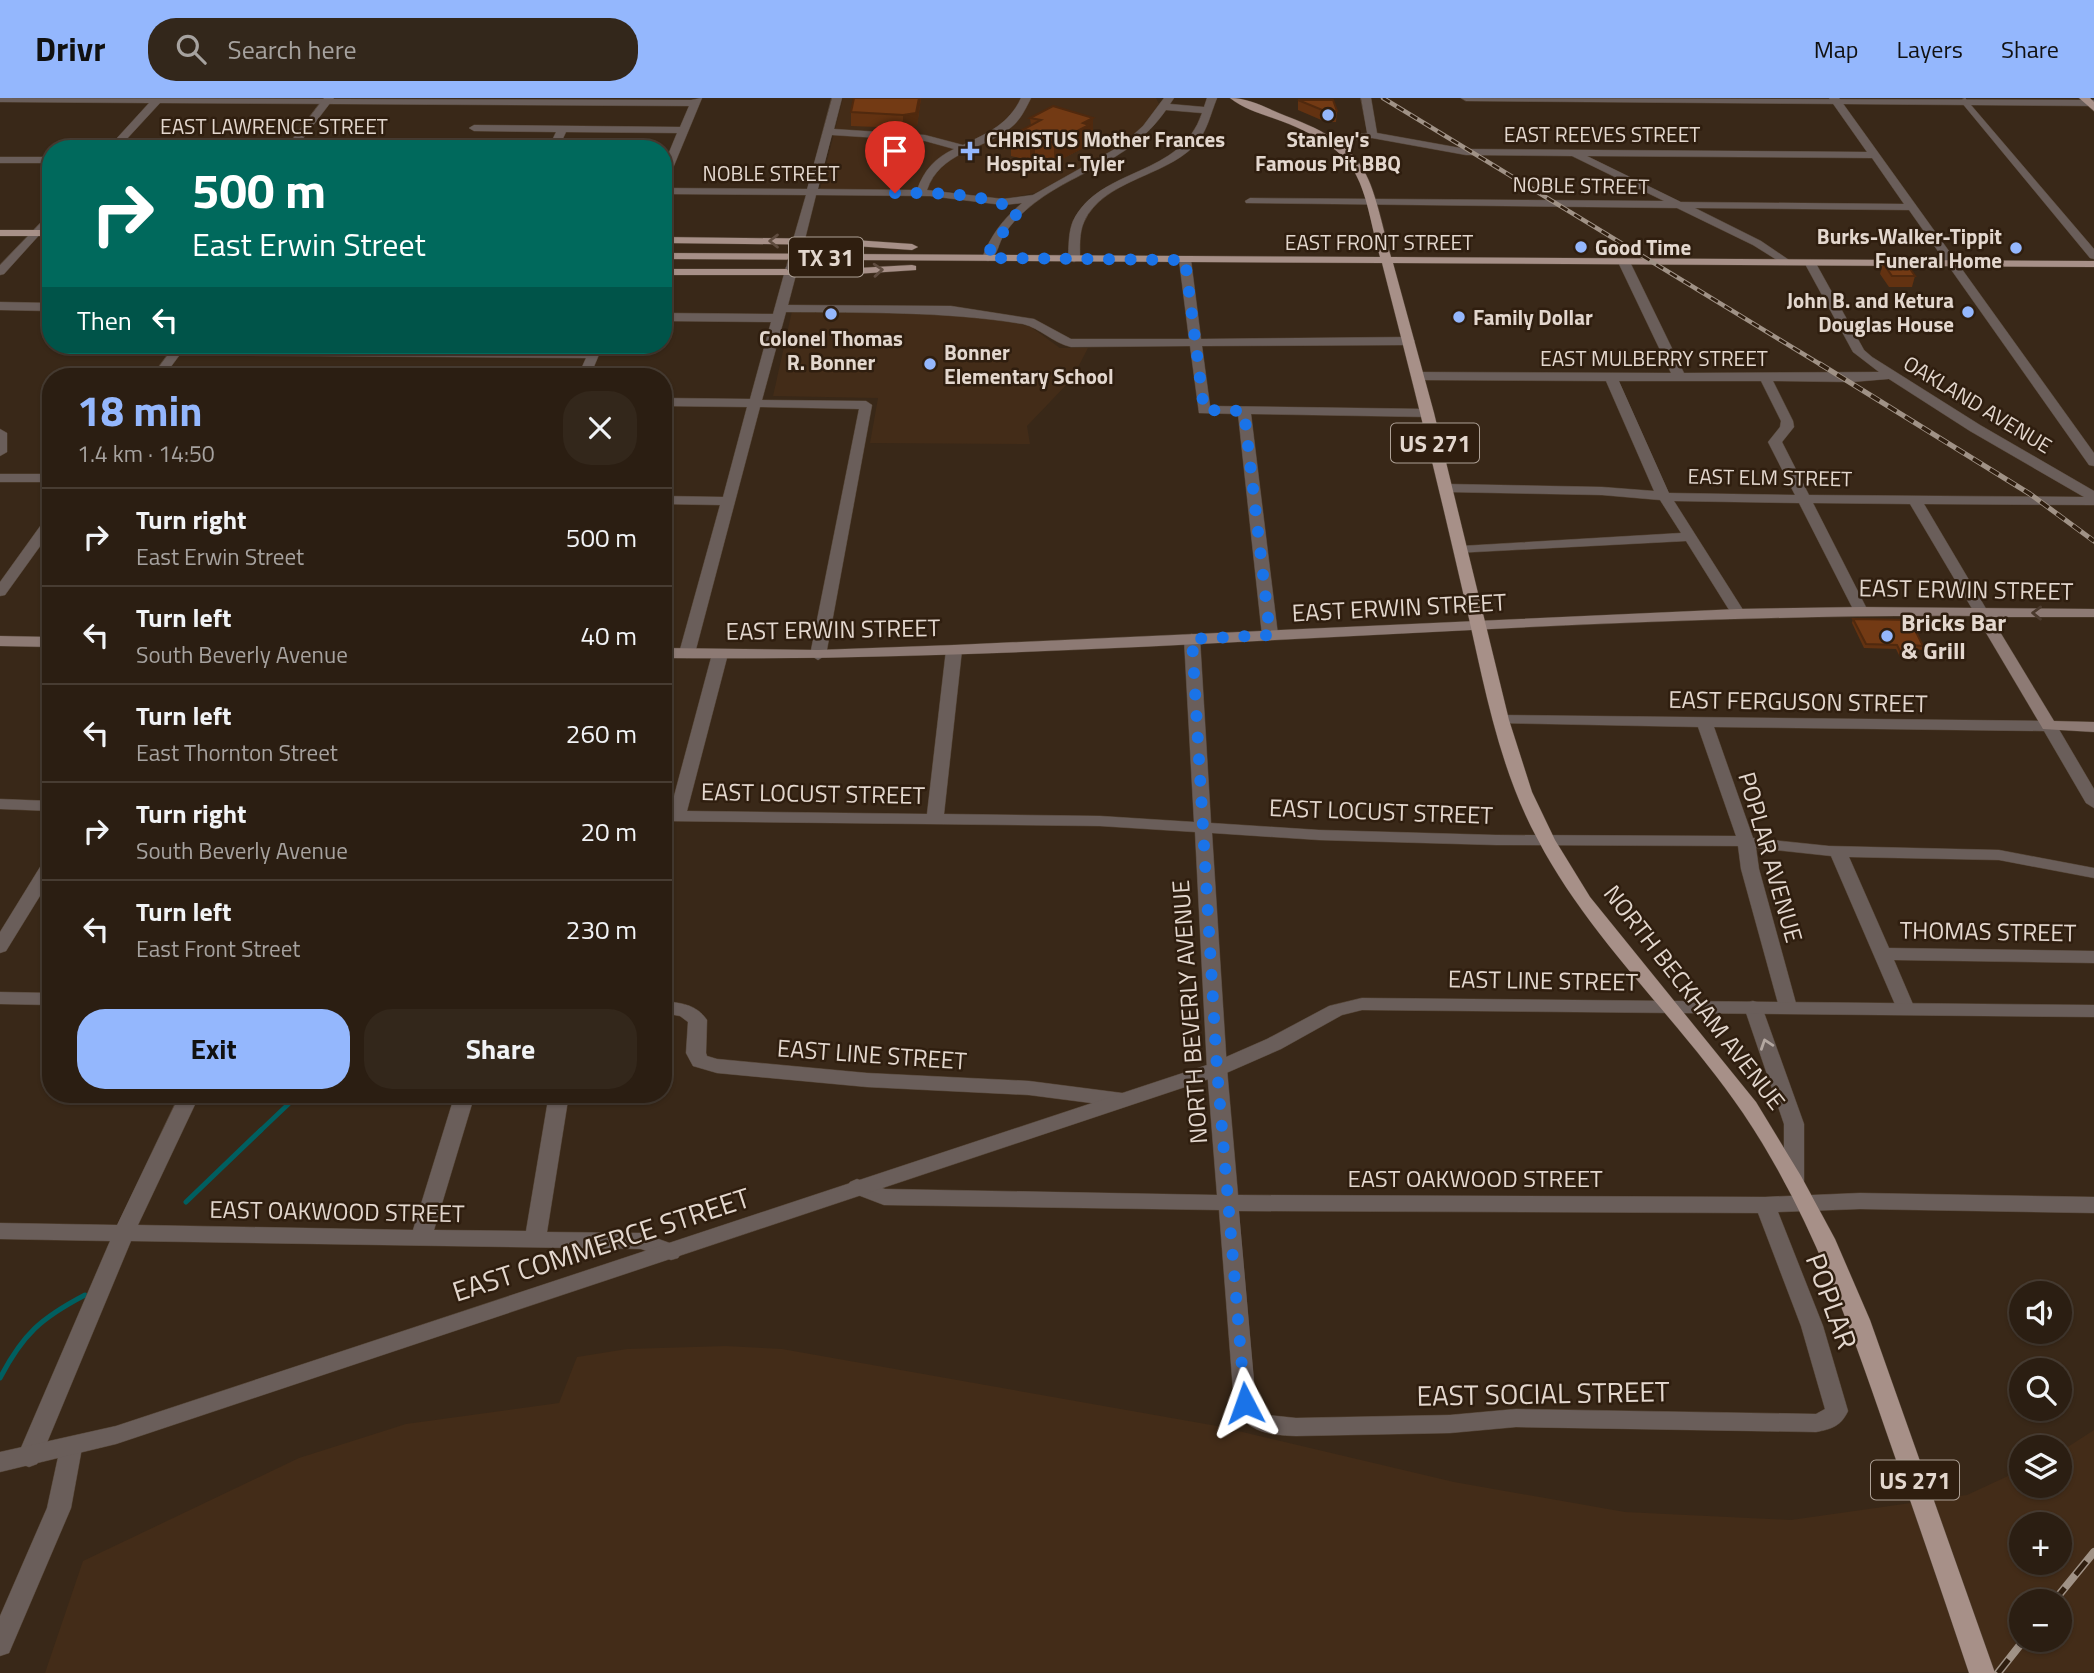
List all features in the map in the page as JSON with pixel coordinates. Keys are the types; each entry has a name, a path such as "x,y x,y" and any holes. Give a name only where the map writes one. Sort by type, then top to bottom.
{"main road":[{"path":"1235,98 1330,141 1356,163 1364,176 1372,201 1386,261"},
{"path":"0,233 42,233"},
{"path":"672,240 888,245 988,258"},
{"name":"EAST FRONT STREET","path":"672,256 2094,264"},
{"path":"672,272 870,271 949,265 988,258"},
{"name":"US 271","path":"1386,261 1428,413 1479,626"},
{"path":"1981,612 2049,726"},
{"name":"EAST ERWIN STREET","path":"672,653 818,655 954,650 1738,613 2094,613"},
{"name":"NORTH BECKHAM AVENUE","path":"1479,626 1516,771 1546,840 1604,929 1749,1107 1806,1204 1845,1287 1982,1673"},
{"path":"0,640 42,642"},
{"name":"EAST FERGUSON STREET","path":"2049,726 2094,727"}],"street":[{"path":"687,653 837,98"},
{"path":"920,193 923,178 929,170 1009,124 1021,110 1026,98"},
{"path":"1206,110 1212,98"},
{"path":"1366,98 1373,135"},
{"path":"1466,98 2090,103"},
{"path":"0,99 696,100 672,158"},
{"path":"121,140 159,99"},
{"path":"297,140 328,99"},
{"path":"1835,99 2094,462"},
{"path":"988,258 990,250 1018,212 1035,198 1120,152 1144,132 1166,101 1206,110 1209,114 1201,131 1186,148 1098,199 1084,212 1076,228 1074,259"},
{"path":"1965,101 2094,256"},
{"path":"474,128 683,130"},
{"path":"557,140 563,128"},
{"path":"829,132 925,138 964,148"},
{"name":"EAST REEVES STREET","path":"1330,141 1373,135 1458,151 1876,155"},
{"path":"1574,153 1757,243 1785,262"},
{"path":"0,160 42,160"},
{"name":"NOBLE STREET","path":"672,191 920,193 1003,202 1035,198"},
{"name":"NOBLE STREET","path":"1250,201 1913,207"},
{"name":"NOBLE STREET","path":"1003,202 1018,212"},
{"path":"0,272 42,225"},
{"path":"1185,260 1204,410 1428,413"},
{"path":"1624,261 1679,377"},
{"name":"OAKLAND AVENUE","path":"1810,262 1860,352 1890,375 2094,499"},
{"path":"0,306 42,307"},
{"path":"672,317 951,310 1030,322 1039,326 1053,339 1064,342 1409,341"},
{"name":"EAST MULBERRY STREET","path":"1418,376 1890,375"},
{"path":"1611,377 1663,496 1738,613"},
{"path":"1765,377 1787,421 1787,428 1774,442 1861,611"},
{"path":"672,402 866,405 818,655"},
{"path":"1244,411 1270,635"},
{"path":"0,436 0,453"},
{"path":"0,478 42,478"},
{"name":"EAST ELM STREET","path":"1447,488 1802,499 2094,499"},
{"path":"672,500 727,501"},
{"path":"1915,500 1981,612"},
{"path":"0,592 42,534"},
{"path":"1461,550 1689,537"},
{"name":"NORTH BEVERLY AVENUE","path":"1192,639 1217,1069 1245,1403 1247,1412 1254,1420"},
{"path":"935,819 954,650"},
{"path":"672,810 720,654"},
{"name":"EAST FERGUSON STREET","path":"1501,720 2049,726"},
{"name":"POPLAR AVENUE","path":"1704,722 1746,841 1750,869 1788,1007"},
{"path":"2049,726 2094,803"},
{"path":"0,804 42,806"},
{"name":"EAST LOCUST STREET","path":"672,816 1100,821 1320,835 1746,841 1838,852 1980,853 2094,873"},
{"path":"1838,852 1906,1009"},
{"path":"0,947 42,878"},
{"name":"THOMAS STREET","path":"1881,954 2094,957"},
{"path":"0,998 42,999"},
{"name":"EAST LINE STREET","path":"1217,1069 1274,1044 1336,1010 1362,1004 2094,1011"},
{"path":"1754,1007 1794,1124 1794,1181"},
{"name":"EAST LINE STREET","path":"672,1008 685,1010 698,1020 696,1053 700,1061 717,1066 867,1080 1029,1088 1122,1100"},
{"name":"EAST COMMERCE STREET","path":"0,1462 71,1448 671,1252 857,1187 1217,1069"},
{"path":"29,1457 124,1233 186,1103"},
{"path":"421,1239 462,1103"},
{"path":"535,1241 558,1103"},
{"name":"EAST OAKWOOD STREET","path":"857,1187 884,1197 1230,1203 1765,1205 1860,1201 2094,1205"},
{"name":"POPLAR","path":"1765,1205 1812,1326 1838,1411 1833,1418"},
{"name":"EAST OAKWOOD STREET","path":"0,1231 642,1241 671,1252"},
{"name":"EAST SOCIAL STREET","path":"1254,1420 1280,1427 1296,1427 1450,1424 1516,1418 1816,1423 1833,1418"},
{"path":"0,1645 59,1508 71,1448"}],"shaded area":[{"name":"CHRISTUS Mother Frances Hospital - Tyler","path":"843,98 1156,98 1159,104 1139,131 1104,156 1035,193 1003,199 939,190 820,189"},
{"name":"Bonner Elementary School","path":"792,311 938,312 1009,321 1031,327 1060,348 1088,348 1072,379 1027,426 1030,444 870,443 878,398 773,396"},
{"path":"726,1346 782,1349 1217,1426 1454,1482 1625,1512 1791,1520 1967,1495 2009,1476 2009,1498 2072,1498 2072,1444 2094,1430 2094,1672 45,1673 83,1561 299,1458 406,1424 559,1403 577,1357 627,1349"}],"building":[{"path":"854,98 919,98 916,113 903,115 851,112"},
{"path":"1298,100 1333,100 1337,111 1327,112"},
{"path":"1053,106 1093,118 1083,123 1089,125 1054,143 1011,136 1041,120 1030,118"},
{"path":"1883,263 1906,263 1915,276 1892,276"},
{"name":"Bricks Bar & Grill","path":"1853,619 1910,620 1923,646 1912,645 1917,653 1901,653 1897,645 1866,644"}],"waterway":[{"path":"259,1132 290,1103"},
{"path":"186,1202 261,1130"},
{"path":"0,1378 25,1338 56,1311 85,1295"}],"railway":[{"path":"1383,98 1823,366"},
{"path":"1820,364 2030,494 2094,541"},
{"path":"2064,1589 2094,1552"},
{"path":"1998,1673 2015,1652"}],"place":[{"name":"Stanley's Famous Pit BBQ","path":"1328,115"},
{"name":"CHRISTUS Mother Frances Hospital - Tyler","path":"970,151"},
{"name":"Good Time","path":"1581,247"},
{"name":"Burks-Walker-Tippit Funeral Home","path":"2016,248"},
{"name":"John B. and Ketura Douglas House","path":"1968,312"},
{"name":"Colonel Thomas R. Bonner","path":"831,314"},
{"name":"Family Dollar","path":"1459,317"},
{"name":"Bonner Elementary School","path":"930,364"},
{"name":"Bricks Bar & Grill","path":"1887,636"}],"route":[{"path":"895,193 936,194 1003,202 1018,212 990,250 988,258 1185,260 1204,410 1244,411 1270,635 1192,639 1217,1069 1245,1403"}]}
